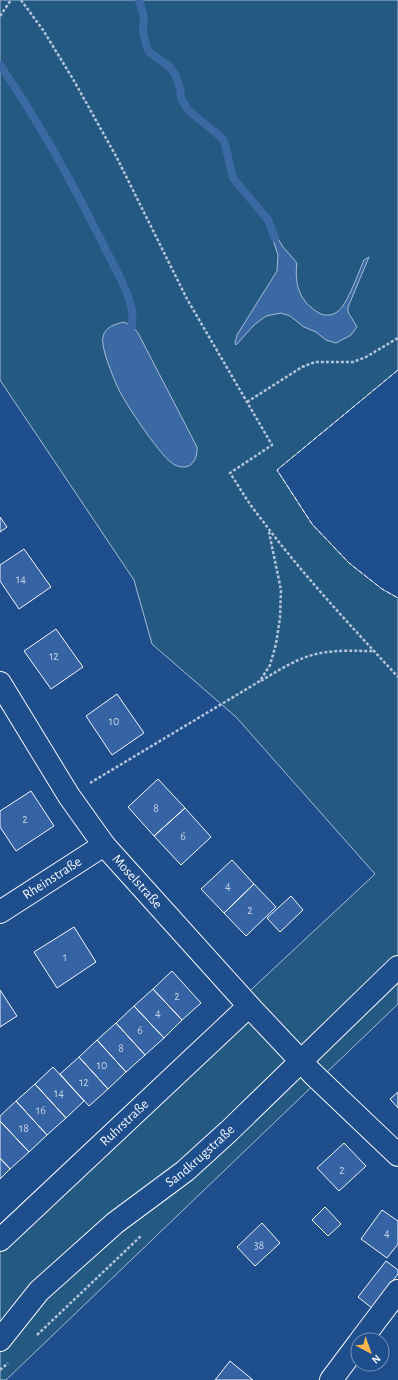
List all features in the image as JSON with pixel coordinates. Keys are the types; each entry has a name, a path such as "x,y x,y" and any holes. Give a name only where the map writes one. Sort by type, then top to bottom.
{"street":[{"name":"Moselstraße","path":"0,684 70,796 104,845 300,1061 398,1155"},
{"name":"Rheinstraße","path":"0,912 104,845"},
{"name":"Sandkrugstraße","path":"0,1340 39,1291 115,1223 185,1171 229,1131 398,967"},
{"name":"Ruhrstraße","path":"0,1240 249,1006"},
{"path":"367,1332 398,1291"},
{"path":"331,1380 350,1355"}],"path":[{"path":"0,16 11,0"},
{"path":"21,0 43,30 77,86 117,158 187,299 272,445 230,473 258,515 291,558 398,676"},
{"path":"247,402 302,367 315,362 353,362 366,357 398,338"},
{"path":"260,681 270,665 276,644 280,618 281,590 269,530"},
{"path":"70,796 260,681 302,658 326,652 374,651"}],"shaded area":[{"path":"0,0 398,0 398,370 277,470 312,524 349,563 382,589 398,598 398,1004 6,1380 0,1380 0,1224 375,874 236,717 152,644 134,580 0,380"},
{"path":"277,237 283,247 297,263 296,279 303,298 312,309 323,315 337,312 345,303 364,260 369,257 348,307 348,312 357,327 351,335 336,343 326,340 316,332 304,327 290,316 281,313 266,316 254,325 236,345 237,335 277,271 278,255 273,240"},
{"path":"124,322 132,326 138,333 197,447 196,456 192,464 189,466 180,467 169,461 137,420 118,387 106,356 103,337 108,328"}],"building":[{"path":"0,517 7,527 0,532"},
{"path":"24,549 51,587 19,609 0,581 0,565"},
{"path":"56,629 83,667 51,689 24,651"},
{"path":"117,694 144,733 112,755 86,716"},
{"path":"158,779 185,808 154,836 128,807"},
{"path":"31,791 54,826 16,851 0,827 0,811"},
{"path":"185,808 211,837 181,865 154,836"},
{"path":"232,860 254,884 224,913 201,889"},
{"path":"254,884 276,907 246,936 224,913"},
{"path":"291,896 303,910 280,932 267,918"},
{"path":"74,927 96,962 57,988 34,952"},
{"path":"172,971 201,1003 182,1020 153,989"},
{"path":"153,989 182,1020 164,1038 134,1006"},
{"path":"0,990 17,1016 0,1027"},
{"path":"134,1006 164,1038 145,1055 116,1023"},
{"path":"116,1023 145,1055 126,1072 97,1040"},
{"path":"97,1040 126,1072 108,1089 79,1057"},
{"path":"79,1057 108,1089 89,1106 60,1074"},
{"path":"53,1067 84,1101 66,1118 35,1084"},
{"path":"35,1084 66,1118 47,1135 16,1101"},
{"path":"398,1092 398,1108 390,1099"},
{"path":"16,1101 47,1135 29,1152 0,1121 0,1116"},
{"path":"0,1121 29,1152 10,1169 0,1158"},
{"path":"344,1143 366,1166 339,1191 317,1168"},
{"path":"0,1158 10,1169 0,1179"},
{"path":"325,1207 341,1224 328,1236 312,1220"},
{"path":"382,1210 398,1221 398,1244 387,1258 361,1239"},
{"path":"262,1223 280,1243 255,1266 237,1247"},
{"path":"386,1261 398,1270 398,1274 372,1308 358,1297"},
{"path":"230,1361 253,1380 215,1380"}],"waterway":[{"path":"139,0 144,17 143,31 149,52 169,66 175,74 180,88 181,98 188,110 222,138 225,144 233,178 268,220 275,238"},
{"path":"0,65 28,108 54,153 115,268 130,303 132,326"}],"fence":[{"path":"398,370 277,470 312,524 349,563 382,589 398,598"}]}
